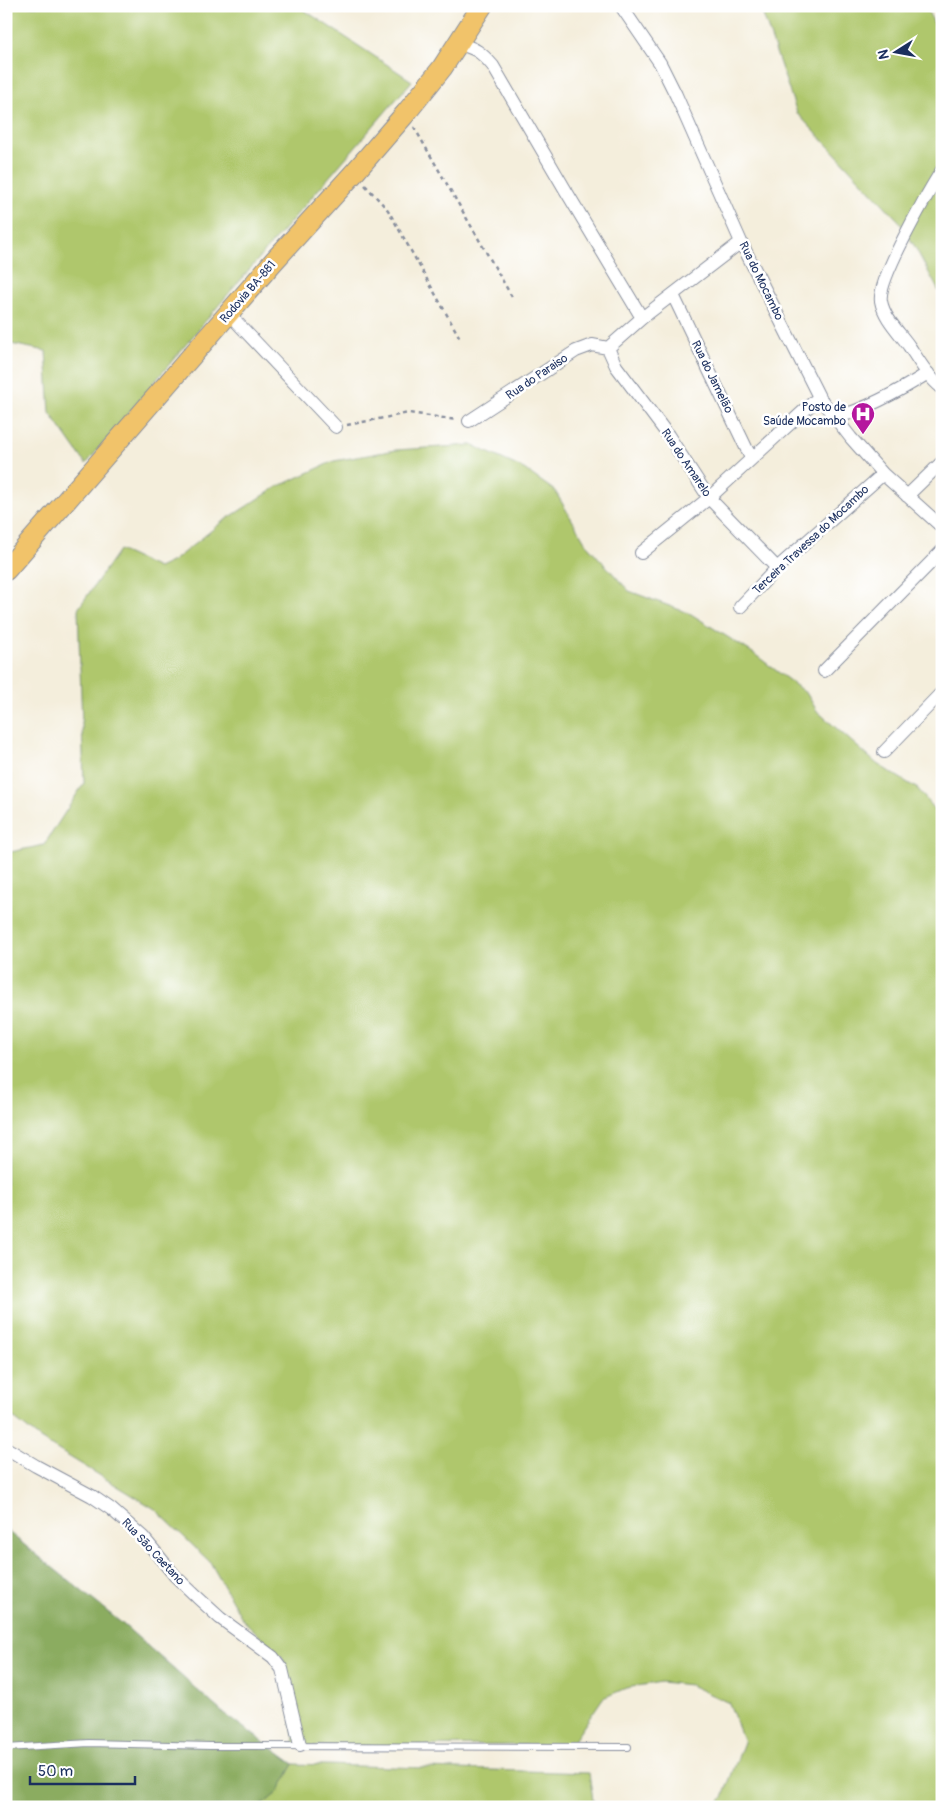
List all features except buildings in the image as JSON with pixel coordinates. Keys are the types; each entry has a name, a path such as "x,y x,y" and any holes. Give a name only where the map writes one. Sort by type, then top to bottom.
{"main road":[{"name":"Rodovia BA-881","path":"6,570 406,113 427,88 482,6"}],"street":[{"name":"Rua do Mocambo","path":"622,6 660,63 742,242 819,396 835,418 883,474 942,528"},
{"path":"457,44 470,46 493,66 642,318"},
{"path":"942,170 918,211 896,255 885,280 881,296 881,302 888,318 928,373 942,388"},
{"path":"608,348 642,318 742,242"},
{"name":"Rua do Jamelão","path":"673,295 751,458"},
{"path":"229,314 336,427"},
{"name":"Rua do Paraiso","path":"469,421 576,351 592,344 608,348"},
{"name":"Rua do Amarelo","path":"608,348 616,366 664,430 709,498 777,568"},
{"path":"835,418 876,403 899,392 928,373"},
{"path":"641,552 709,498 819,396"},
{"path":"907,496 942,462"},
{"name":"Terceira Travessa do Mocambo","path":"740,606 777,568 883,474"},
{"path":"824,670 942,551"},
{"path":"884,752 942,692"},
{"name":"Rua São Caetano","path":"6,1448 92,1496 111,1509 142,1537 197,1598 220,1618 267,1652 282,1670 300,1745"}],"lane":[{"path":"6,1748 89,1743 210,1746 628,1747"}],"path":[{"path":"406,113 512,297"},
{"path":"354,173 388,210 460,338"},
{"path":"336,427 409,413 469,421"}],"green space":[{"path":"6,6 298,6 412,81 224,299 86,464 50,413 46,351 6,343"},
{"path":"760,6 925,6 935,25 942,32 942,297 899,221 797,113"},
{"path":"472,445 524,469 555,491 587,545 629,591 691,614 753,653 807,694 817,711 877,764 918,789 942,820 942,1807 716,1807 723,1797 744,1742 729,1703 690,1685 661,1682 626,1688 603,1698 571,1745 295,1746 283,1658 243,1620 210,1562 155,1509 40,1439 6,1412 6,853 44,845 84,783 78,609 119,550 158,568 173,561 222,522 277,487 334,461 396,450"},
{"path":"6,1530 124,1625 222,1712 294,1764 278,1792 260,1807 6,1807"},
{"path":"294,1764 589,1773 594,1807 260,1807 278,1792"}],"place":[{"name":"Posto de Saúde Mocambo","path":"863,435"}]}
